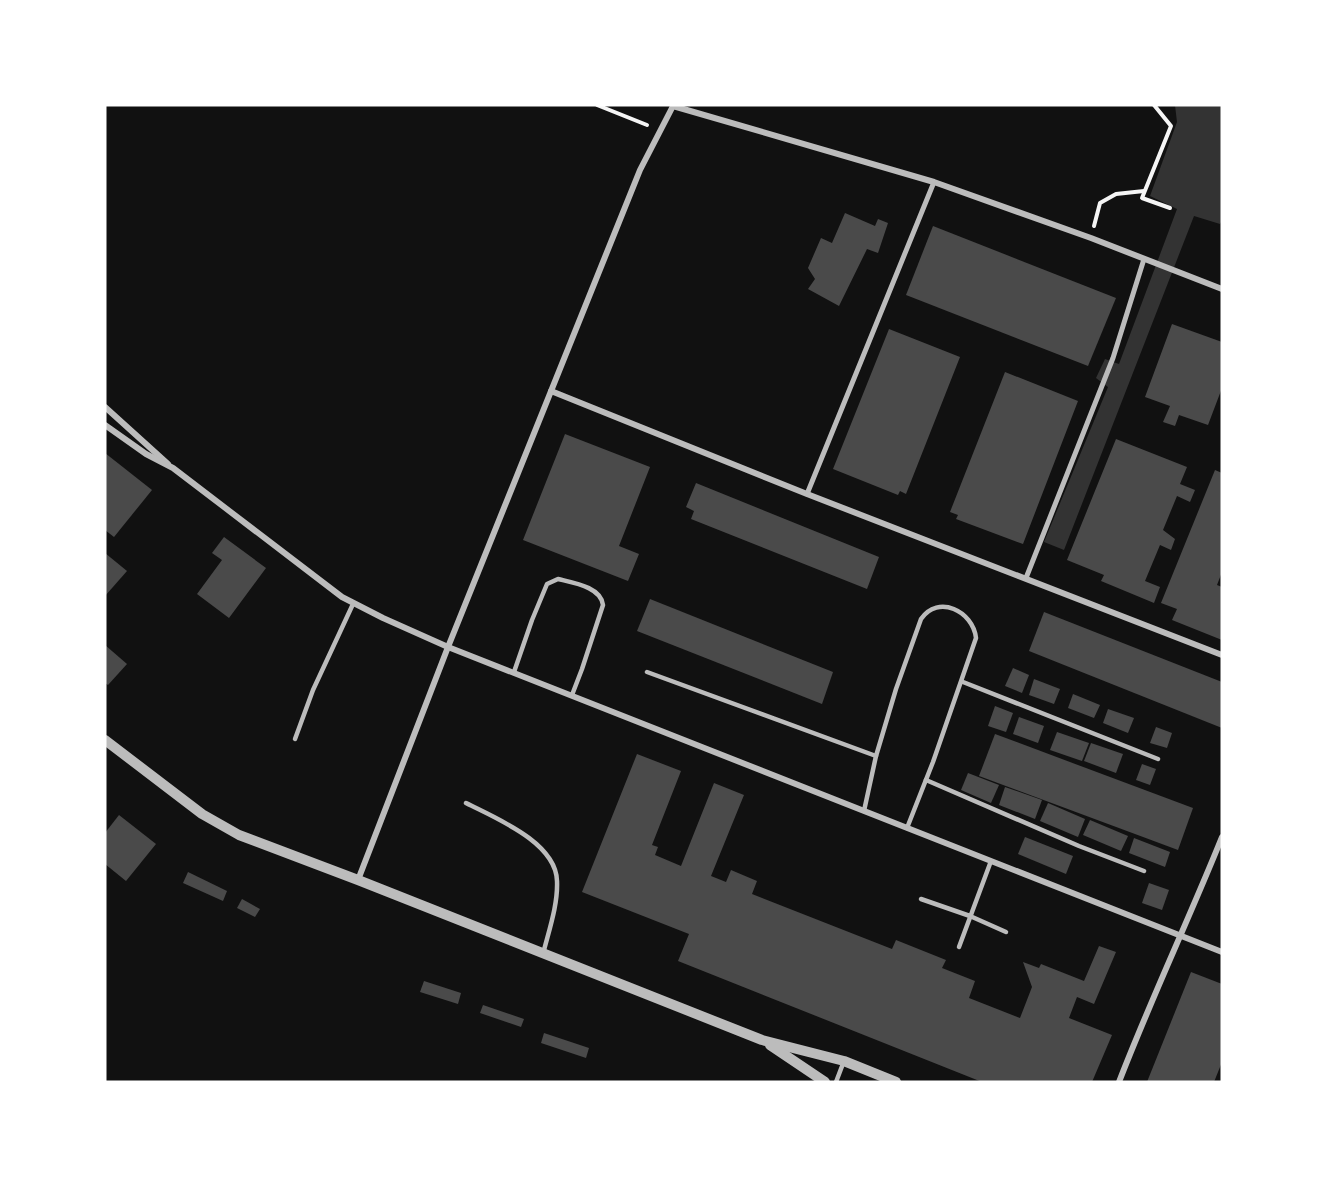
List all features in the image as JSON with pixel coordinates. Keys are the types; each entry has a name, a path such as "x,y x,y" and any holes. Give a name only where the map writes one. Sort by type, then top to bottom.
{"street":[{"path":"358,880 448,647 640,170 674,105 934,182 1091,238 1222,289"},
{"path":"807,494 934,182"},
{"path":"1026,578 1113,358 1147,260"},
{"path":"551,391 807,494 1222,655"},
{"path":"105,407 173,468 353,604 448,647 1222,952"},
{"path":"105,424 146,454 173,468"},
{"path":"105,740 202,814 238,835 358,880 762,1040 844,1061 896,1082"},
{"path":"1119,1082 1150,1002 1182,936 1222,837"},
{"path":"762,1040 825,1082"}],"lane":[{"path":"514,672 547,584 558,579 591,590 598,593 603,605 572,695"},
{"path":"295,739 313,690 353,604"},
{"path":"864,811 876,756 896,689 921,619 927,611 940,606 966,616 972,621 975,629 975,644 963,682 907,828"},
{"path":"647,672 876,756"},
{"path":"963,682 1158,759"},
{"path":"926,780 1079,846 1144,871"},
{"path":"466,803 512,826 547,855 553,865 558,878 556,900 543,954"},
{"path":"958,947 991,861"},
{"path":"921,899 970,916 1006,932"},
{"path":"836,1082 844,1061"}],"path":[{"path":"597,105 660,130"},
{"path":"1154,105 1171,126 1142,198 1170,208"},
{"path":"1091,238 1100,202 1116,194 1144,192"}],"shaded area":[{"path":"1175,105 1222,105 1222,220 1220,224 1194,216 1064,550 1044,542 1108,387 1096,378 1105,359 1119,364 1177,209 1150,196 1177,122"}],"building":[{"path":"845,213 875,226 878,219 888,223 878,253 867,249 839,306 808,289 815,279 808,268 821,238 832,243"},
{"path":"933,226 1116,298 1088,366 906,295"},
{"path":"1172,324 1222,342 1222,388 1208,425 1179,415 1175,426 1163,422 1170,406 1145,397"},
{"path":"889,329 960,357 906,494 900,491 898,495 833,469"},
{"path":"1005,372 1078,401 1023,544 956,519 958,515 950,512"},
{"path":"565,434 650,467 619,546 639,554 628,581 523,540"},
{"path":"1116,439 1187,467 1180,484 1195,490 1190,502 1177,496 1163,530 1175,539 1171,550 1160,545 1145,581 1160,587 1154,603 1101,581 1104,575 1067,560"},
{"path":"105,453 152,490 114,537 105,530"},
{"path":"1215,470 1222,473 1222,572 1217,585 1222,587 1222,640 1172,620 1177,609 1161,603"},
{"path":"696,483 879,557 867,589 691,519 694,511 686,507"},
{"path":"224,537 266,568 229,618 197,594 222,560 212,553"},
{"path":"105,553 127,571 105,596"},
{"path":"650,599 833,672 822,704 637,631"},
{"path":"1044,612 1222,682 1222,728 1029,651"},
{"path":"105,645 127,664 108,685 105,683"},
{"path":"1013,668 1029,675 1022,693 1005,686"},
{"path":"1034,679 1060,689 1054,704 1029,695"},
{"path":"1073,694 1100,705 1094,718 1068,708"},
{"path":"995,706 1013,713 1006,732 988,726"},
{"path":"1108,709 1134,718 1128,733 1103,723"},
{"path":"1019,717 1044,726 1038,743 1013,734"},
{"path":"1156,727 1172,733 1167,748 1150,743"},
{"path":"1057,732 1089,743 1082,761 1050,750"},
{"path":"995,734 1193,808 1178,850 979,776"},
{"path":"1091,743 1123,754 1116,773 1084,761"},
{"path":"637,754 681,771 652,845 658,847 655,855 681,866 714,783 744,795 711,876 726,882 731,870 757,881 752,894 892,949 896,940 946,960 942,968 975,981 969,998 1020,1018 1032,987 1023,962 1039,968 1041,964 1084,981 1099,946 1116,952 1094,1004 1077,997 1069,1018 1112,1035 1092,1082 982,1082 678,961 689,934 582,892"},
{"path":"1142,764 1156,769 1150,785 1136,780"},
{"path":"968,773 999,785 991,803 961,790"},
{"path":"1005,787 1042,800 1035,819 999,805"},
{"path":"1048,803 1085,819 1078,837 1040,821"},
{"path":"119,815 156,844 126,881 105,864 105,833"},
{"path":"1090,820 1128,836 1121,851 1083,835"},
{"path":"1025,837 1073,856 1066,874 1018,854"},
{"path":"1134,838 1170,852 1165,867 1129,853"},
{"path":"188,872 227,891 223,901 183,883"},
{"path":"1149,883 1169,890 1162,910 1142,903"},
{"path":"242,899 260,909 255,917 237,908"},
{"path":"1191,972 1222,984 1222,1062 1214,1082 1147,1082"},
{"path":"424,981 461,993 458,1004 420,992"},
{"path":"483,1005 524,1019 521,1027 480,1013"},
{"path":"544,1033 589,1048 586,1058 541,1043"}]}
